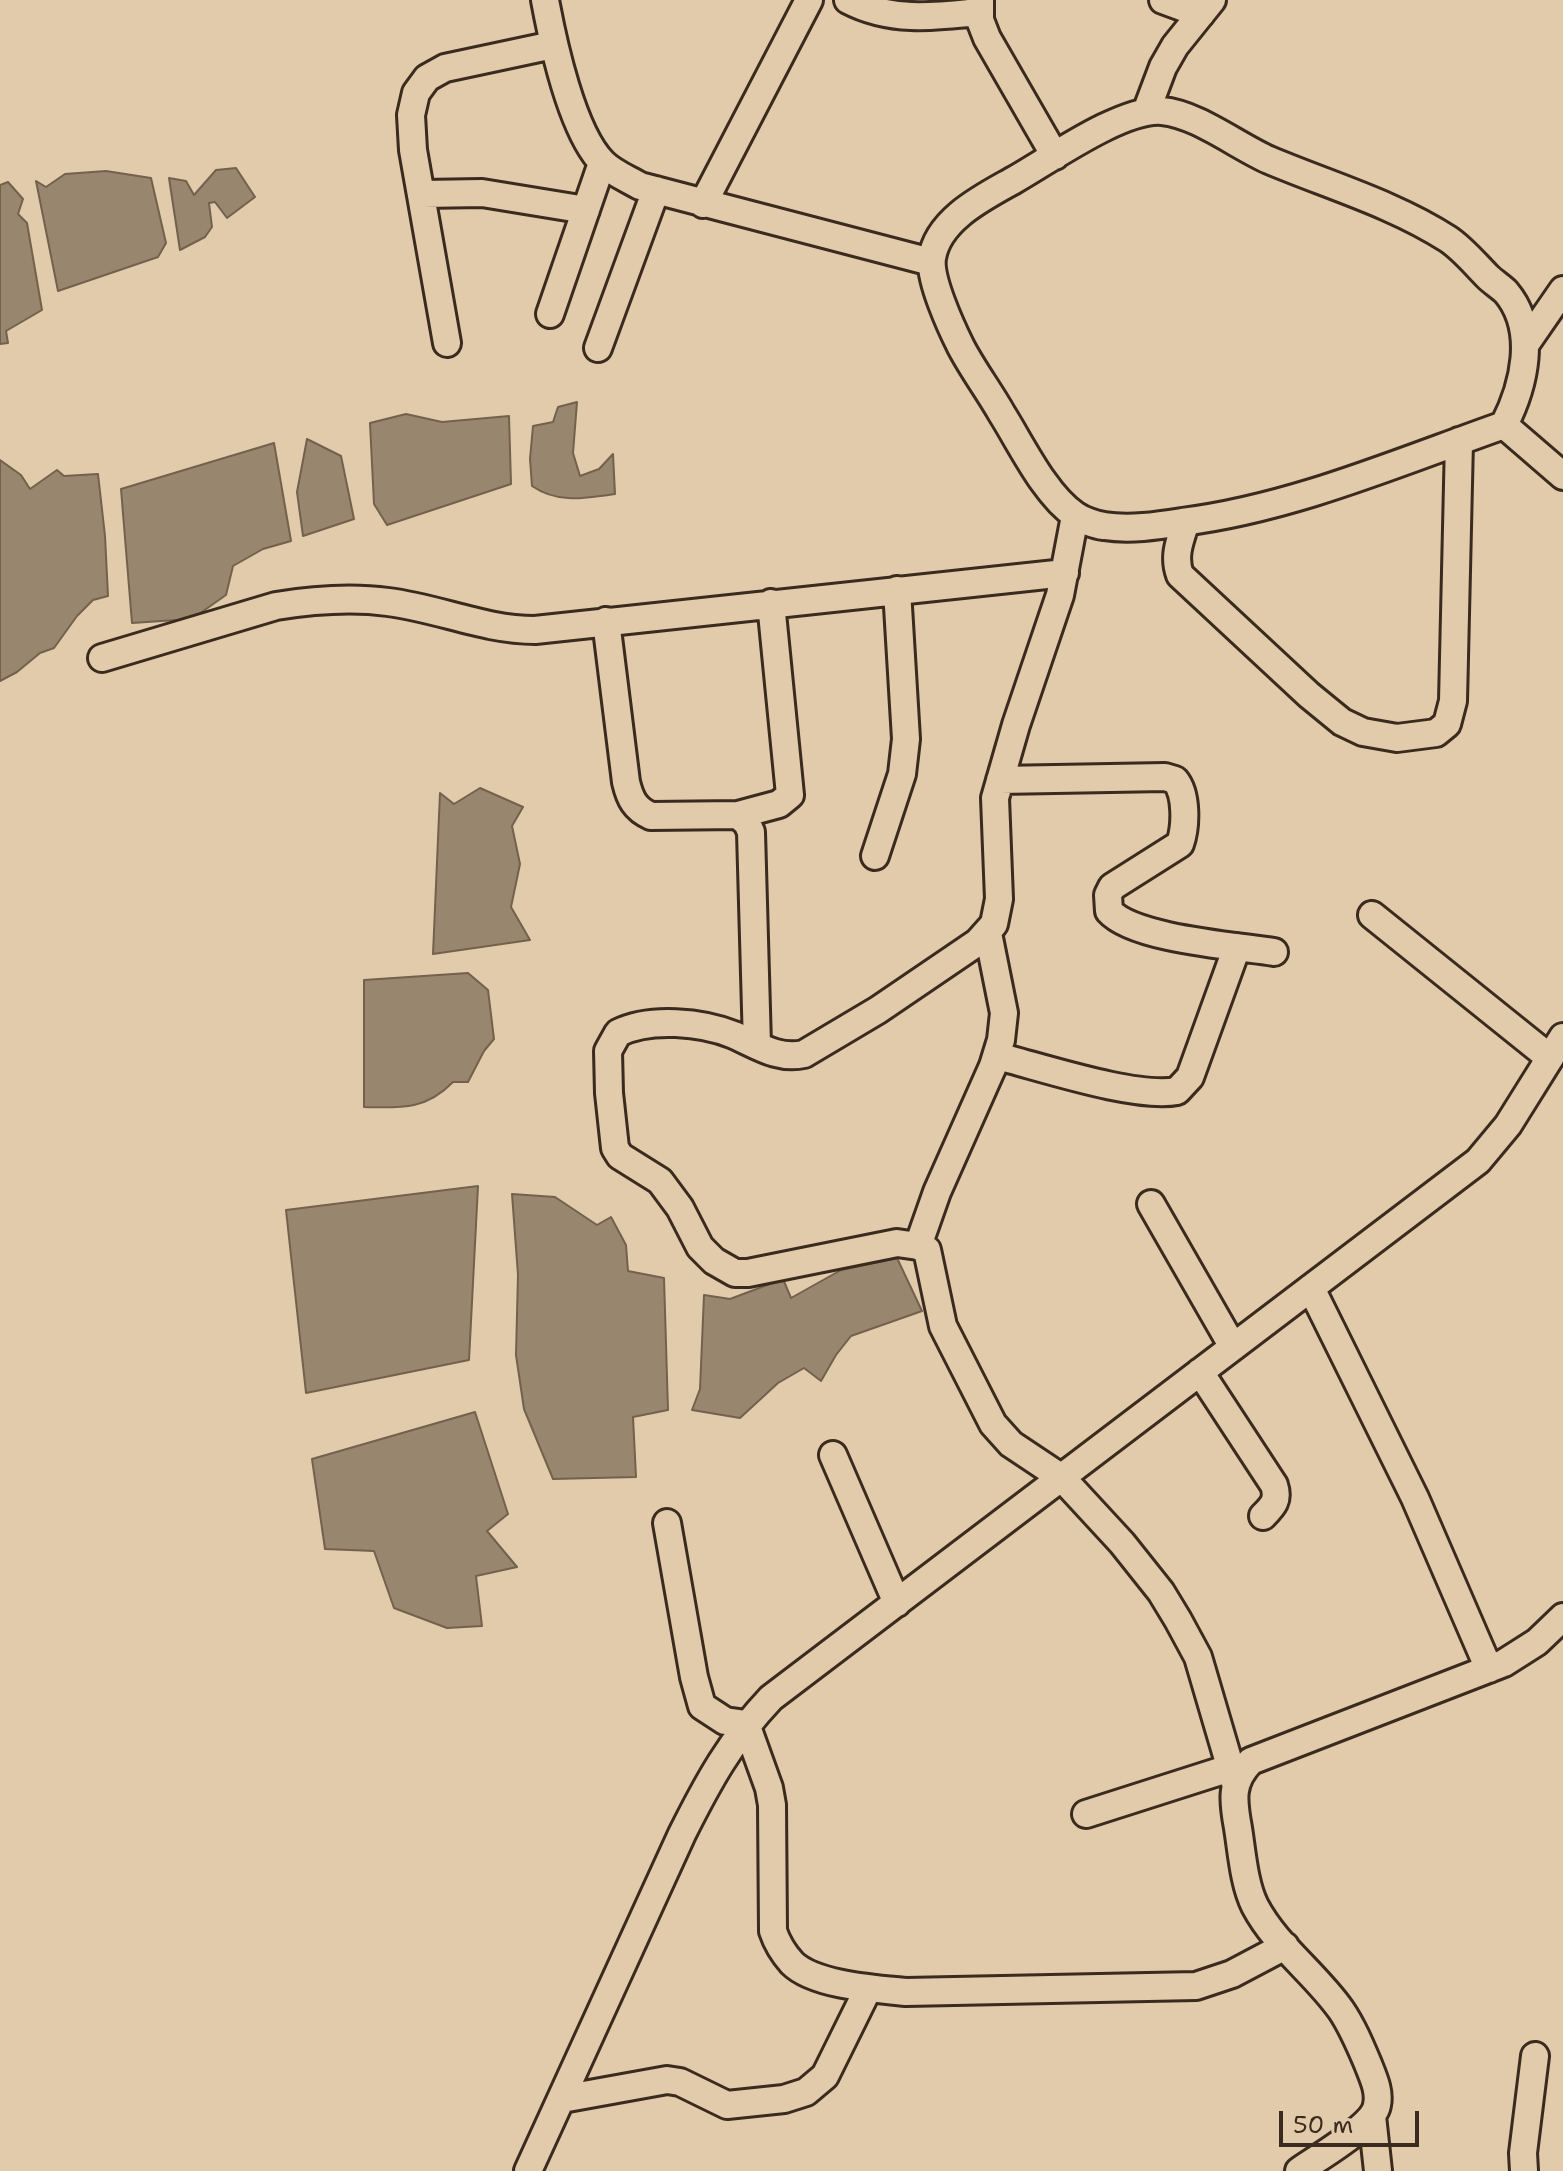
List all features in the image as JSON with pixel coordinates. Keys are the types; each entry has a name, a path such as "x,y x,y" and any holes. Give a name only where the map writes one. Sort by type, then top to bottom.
{"street":[{"path":"545,0 553,45 580,125 602,163 640,186 931,262"},
{"path":"703,204 809,0"},
{"path":"848,0 878,13 913,18 980,6 991,45 1055,156"},
{"path":"1146,112 1163,67 1206,7 1163,0"},
{"path":"447,343 413,150 411,115 416,93 427,78 445,68 553,45"},
{"path":"1165,111 1188,119 1264,158 1416,222 1451,241 1507,294 1519,318 1525,345 1522,380 1517,401 1504,425 1338,485 1221,517 1150,526 1102,526 1075,516 1038,472 961,346 936,285 931,262 936,243 952,222 976,201 1055,156 1119,120 1146,112 1165,111"},
{"path":"550,314 602,163"},
{"path":"598,348 656,190"},
{"path":"423,194 482,193 586,210"},
{"path":"1525,345 1563,290"},
{"path":"1504,425 1563,476"},
{"path":"1186,522 1177,551 1176,564 1180,575 1309,695 1342,722 1363,732 1397,738 1436,733 1447,724 1453,701 1459,441"},
{"path":"1075,516 1056,611 1016,725 995,798 999,899 994,924 988,933 948,964 815,1048 796,1056 783,1056 715,1029 682,1024 642,1025 618,1033 608,1051 615,1148 620,1156 660,1181 680,1208 707,1255 735,1273 763,1271 897,1243 927,1250 948,1340 993,1424 1011,1444 1062,1478 1122,1543 1161,1592 1198,1657 1232,1776 1233,1799 1251,1896 1265,1921 1340,2009 1374,2079 1377,2107 1372,2116 1299,2171"},
{"path":"102,658 276,606 311,601 387,602 512,630 535,630 1065,573"},
{"path":"875,856 899,786 906,739 897,590"},
{"path":"606,621 626,782 633,804 651,816 738,815 779,804 790,795 771,603"},
{"path":"1000,780 1165,777 1175,780 1182,794 1180,844 1112,887 1108,895 1109,911 1139,928 1181,939 1274,952"},
{"path":"738,815 747,823 752,839 757,1045"},
{"path":"528,2171 682,1834 707,1783 746,1724 771,1698 1478,1161 1508,1125 1556,1047 1372,915"},
{"path":"918,1246 937,1192 997,1056 1004,1013 988,933"},
{"path":"997,1056 1105,1084 1159,1092 1177,1091 1190,1077 1237,947"},
{"path":"1151,1204 1233,1347"},
{"path":"1311,1288 1415,1498 1489,1669"},
{"path":"1200,1372 1274,1485 1277,1496 1275,1504 1263,1516"},
{"path":"833,1455 897,1603"},
{"path":"667,1523 694,1677 702,1706 725,1721 746,1724"},
{"path":"1086,1814 1232,1776 1251,1761 1520,1655 1563,1617"},
{"path":"746,1724 769,1788 773,1931 779,1947 794,1965 815,1976 868,1989 906,1992 1196,1986 1232,1974 1285,1946"},
{"path":"562,2099 667,2080 680,2082 727,2105 784,2099 806,2092 825,2076 868,1989"},
{"path":"1524,2171 1523,2153 1535,2056"},
{"path":"1372,2116 1378,2171"}],"shaded area":[{"path":"236,168 255,197 227,218 215,202 209,203 212,227 205,237 180,250 169,178 186,181 194,195 216,170"},
{"path":"106,171 151,178 166,243 158,257 58,291 36,181 46,187 65,174"},
{"path":"8,182 23,199 18,214 27,223 42,310 6,331 8,343 0,344 0,185"},
{"path":"577,402 573,453 580,476 599,469 613,454 615,494 562,497 532,486 530,459 533,426 553,422 558,407"},
{"path":"406,414 442,422 509,416 511,484 387,525 374,504 370,423"},
{"path":"307,439 341,456 354,519 303,536 297,492"},
{"path":"274,443 291,541 263,549 233,566 226,595 192,619 132,623 121,489"},
{"path":"0,460 21,475 30,489 57,470 64,476 98,474 108,596 93,600 54,648 40,653 0,681"},
{"path":"480,788 523,807 512,826 520,864 511,907 530,940 433,954 440,793 454,804"},
{"path":"468,973 488,990 494,1039 468,1082 453,1082 433,1098 412,1105 364,1107 364,980"},
{"path":"478,1186 469,1360 306,1393 286,1210"},
{"path":"512,1194 555,1197 597,1225 611,1217 626,1245 628,1271 664,1278 668,1410 633,1417 636,1477 553,1479 524,1409 516,1355 518,1275"},
{"path":"897,1258 922,1311 851,1336 821,1381 804,1368 778,1383 740,1418 692,1410 700,1389 704,1295 730,1299 783,1279 791,1298 841,1270"},
{"path":"475,1412 508,1514 487,1531 517,1567 476,1576 482,1626 447,1628 394,1608 374,1551 325,1549 312,1459"}]}
